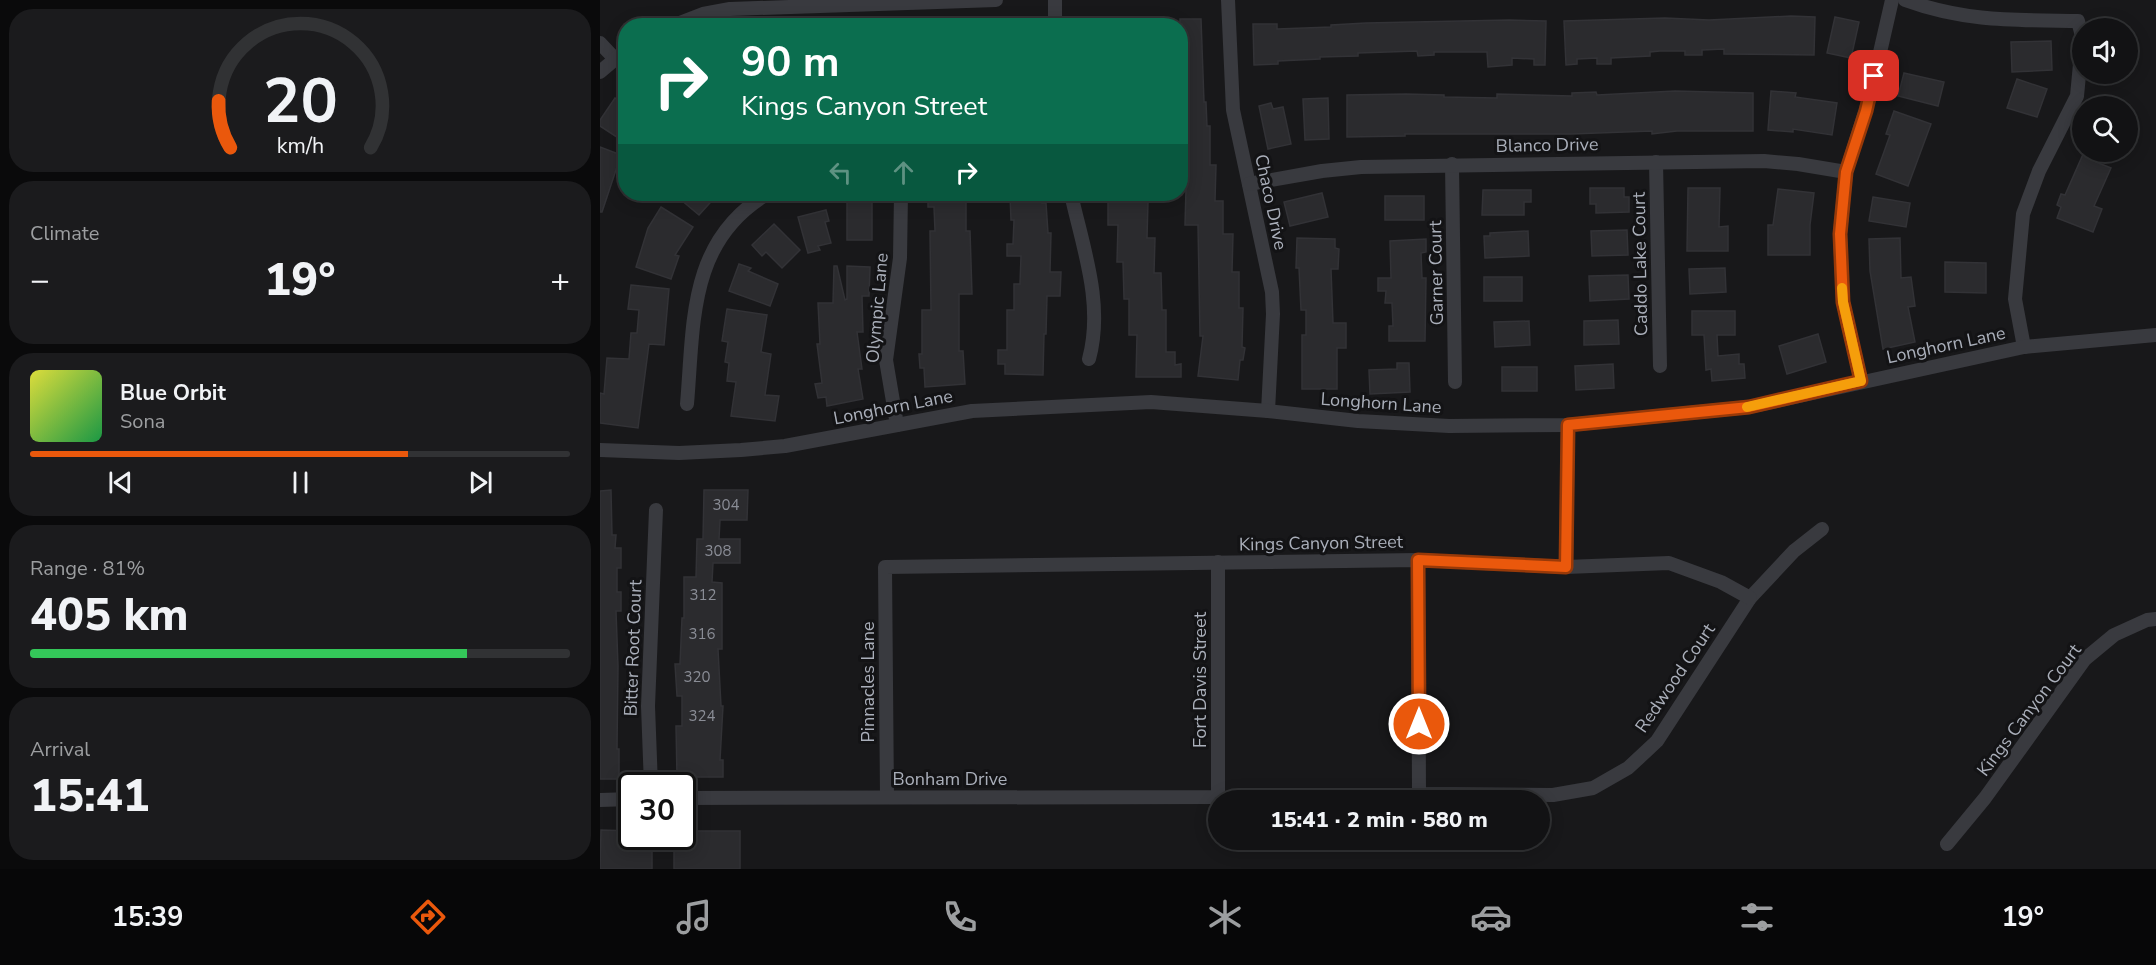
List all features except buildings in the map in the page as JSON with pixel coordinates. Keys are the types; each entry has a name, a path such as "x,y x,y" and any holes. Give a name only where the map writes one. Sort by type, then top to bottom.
{"street":[{"path":"693,18 730,9 996,0"},
{"path":"1055,0 1055,18"},
{"name":"Chaco Drive","path":"1228,0 1233,110 1272,292 1269,411"},
{"path":"1861,381 1843,302 1840,234 1846,172 1870,96 1892,0"},
{"path":"1905,0 1928,9 1961,16 1993,20 2072,21"},
{"path":"600,43 618,53"},
{"path":"600,72 618,56"},
{"path":"2024,347 2015,299 2023,214 2039,171 2077,96 2078,84"},
{"name":"Caddo Lake Court","path":"1656,162 1660,366"},
{"name":"Blanco Drive","path":"1249,184 1343,168 1452,164 1780,162 1846,172"},
{"name":"Garner Court","path":"1452,164 1455,382"},
{"path":"687,404 696,306 712,249 733,220 758,201"},
{"name":"Olympic Lane","path":"897,425 886,360 900,258 901,201"},
{"path":"1073,201 1094,298 1096,318 1089,359"},
{"name":"Longhorn Lane","path":"600,450 680,453 741,450 785,446 972,411 1151,402 1359,421 1449,426 1568,425 1749,407 2024,347 2156,335"},
{"path":"1566,567 1568,425"},
{"name":"Bitter Root Court","path":"650,772 648,706 656,510"},
{"name":"Redwood Court","path":"1418,560 1419,794 1553,795 1593,788 1628,768 1657,741 1750,598 1794,551 1822,529"},
{"name":"Kings Canyon Street","path":"885,567 1418,560 1566,567 1669,563 1721,582 1750,598"},
{"name":"Fort Davis Street","path":"1218,562 1218,790"},
{"name":"Pinnacles Lane","path":"885,567 887,797"},
{"name":"Kings Canyon Court","path":"1947,844 1985,798 2085,659 2114,635 2147,620 2156,619"},
{"name":"Bonham Drive","path":"696,798 1208,797"},
{"path":"600,800 618,799"}],"slow traffic":[{"path":"1747,407 1861,381 1843,302 1842,288"}],"route":[{"path":"1419,724 1418,560 1566,567 1568,425 1749,407 1861,381 1843,302 1840,234 1846,172 1866,111 1874,76"}]}
